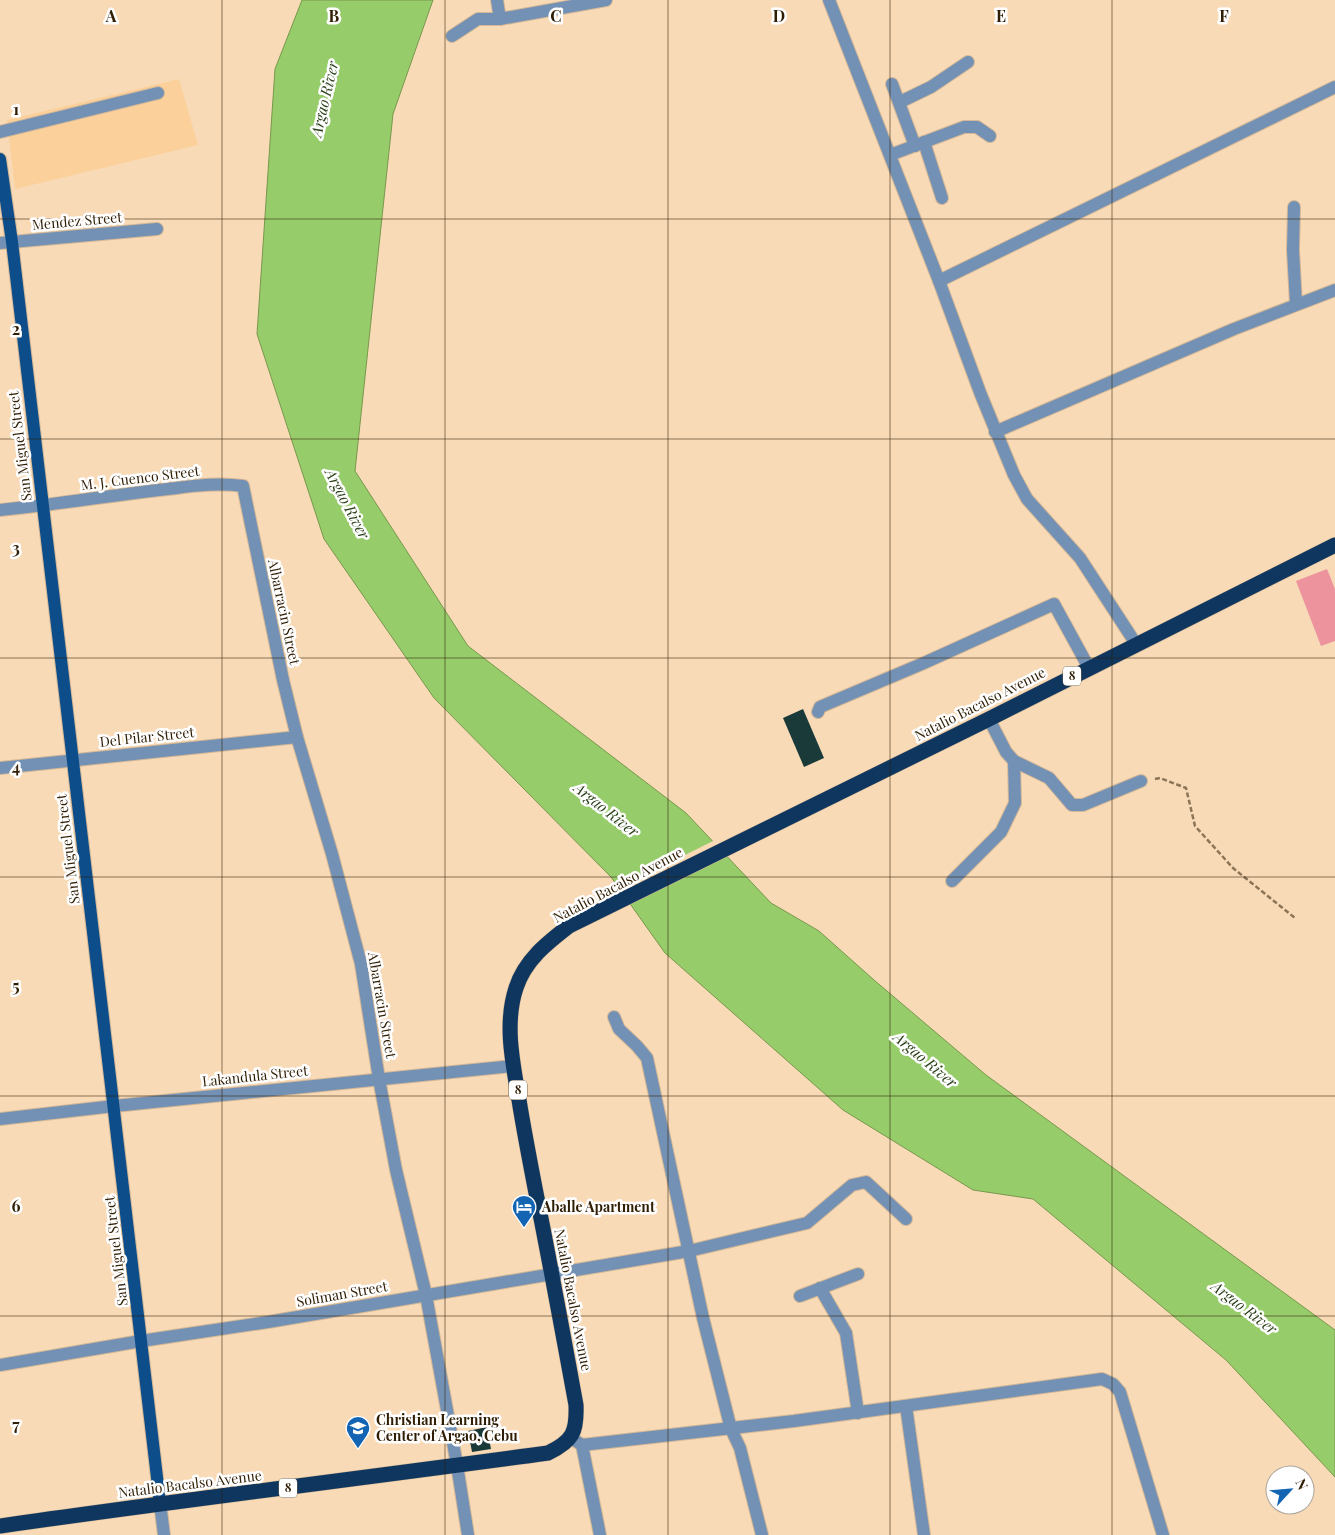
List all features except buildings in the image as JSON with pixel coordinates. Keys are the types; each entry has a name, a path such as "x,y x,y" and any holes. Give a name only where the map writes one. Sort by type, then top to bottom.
{"highway":[{"name":"Natalio Bacalso Avenue","path":"0,1526 160,1503 312,1485 548,1453 576,1441 576,1404 514,1066 510,1014 516,987 526,965 544,945 569,926 989,719 1335,545"}],"main road":[{"name":"San Miguel Street","path":"0,159 6,242 42,506 160,1503"}],"street":[{"path":"497,0 500,20"},
{"path":"452,36 478,19 500,20 606,0"},
{"path":"829,0 939,281 995,432 1014,475 1027,499 1080,558 1136,644"},
{"path":"900,102 931,87 968,62"},
{"path":"892,84 942,198"},
{"path":"939,281 1335,87"},
{"path":"0,132 158,93"},
{"path":"890,155 964,127 977,128 990,136"},
{"path":"1294,208 1296,304"},
{"name":"Mendez Street","path":"6,242 157,230"},
{"path":"995,432 1225,332 1335,290"},
{"name":"M. J. Cuenco Street","path":"0,510 210,484 243,486"},
{"name":"Albarracin Street","path":"243,486 281,670 297,737 332,854 361,964 379,1079 396,1170 426,1295 468,1535"},
{"path":"818,712 820,707 924,663 1054,604 1089,668"},
{"path":"989,719 1006,752 1014,761 1049,778 1072,805 1083,805 1141,780"},
{"name":"Del Pilar Street","path":"0,768 297,737"},
{"path":"952,881 1001,832 1015,803 1014,761"},
{"path":"614,1017 619,1029 647,1058 703,1318 731,1429 740,1448 762,1535"},
{"name":"Lakandula Street","path":"0,1118 514,1066"},
{"name":"Soliman Street","path":"0,1365 689,1251 807,1223 852,1185 866,1182 906,1219"},
{"path":"800,1296 858,1274"},
{"path":"820,1288 846,1333 858,1413"},
{"path":"600,1535 576,1441 731,1429 1102,1379 1113,1384 1120,1392 1163,1535"},
{"path":"906,1406 924,1535"},
{"name":"San Miguel Street","path":"160,1503 164,1535"}],"path":[{"path":"1141,780 1160,778 1186,788 1195,826 1233,868 1294,918"}],"shaded area":[{"path":"179,79 198,145 15,189 7,120"},
{"path":"1327,569 1335,589 1335,641 1321,646 1296,581"}],"water":[{"name":"Argao River","path":"302,0 433,0 393,114 355,471 468,646 686,813 771,903 819,931 986,1075 1335,1330 1335,1477 1226,1360 1033,1199 973,1190 843,1110 665,953 611,877 434,698 324,539 257,334 275,69"}],"pier":[{"path":"715,840 727,853 627,904 617,889"}],"place":[{"name":"Aballe Apartment","path":"524,1228"},
{"name":"Christian Learning Center of Argao, Cebu","path":"358,1449"}]}
